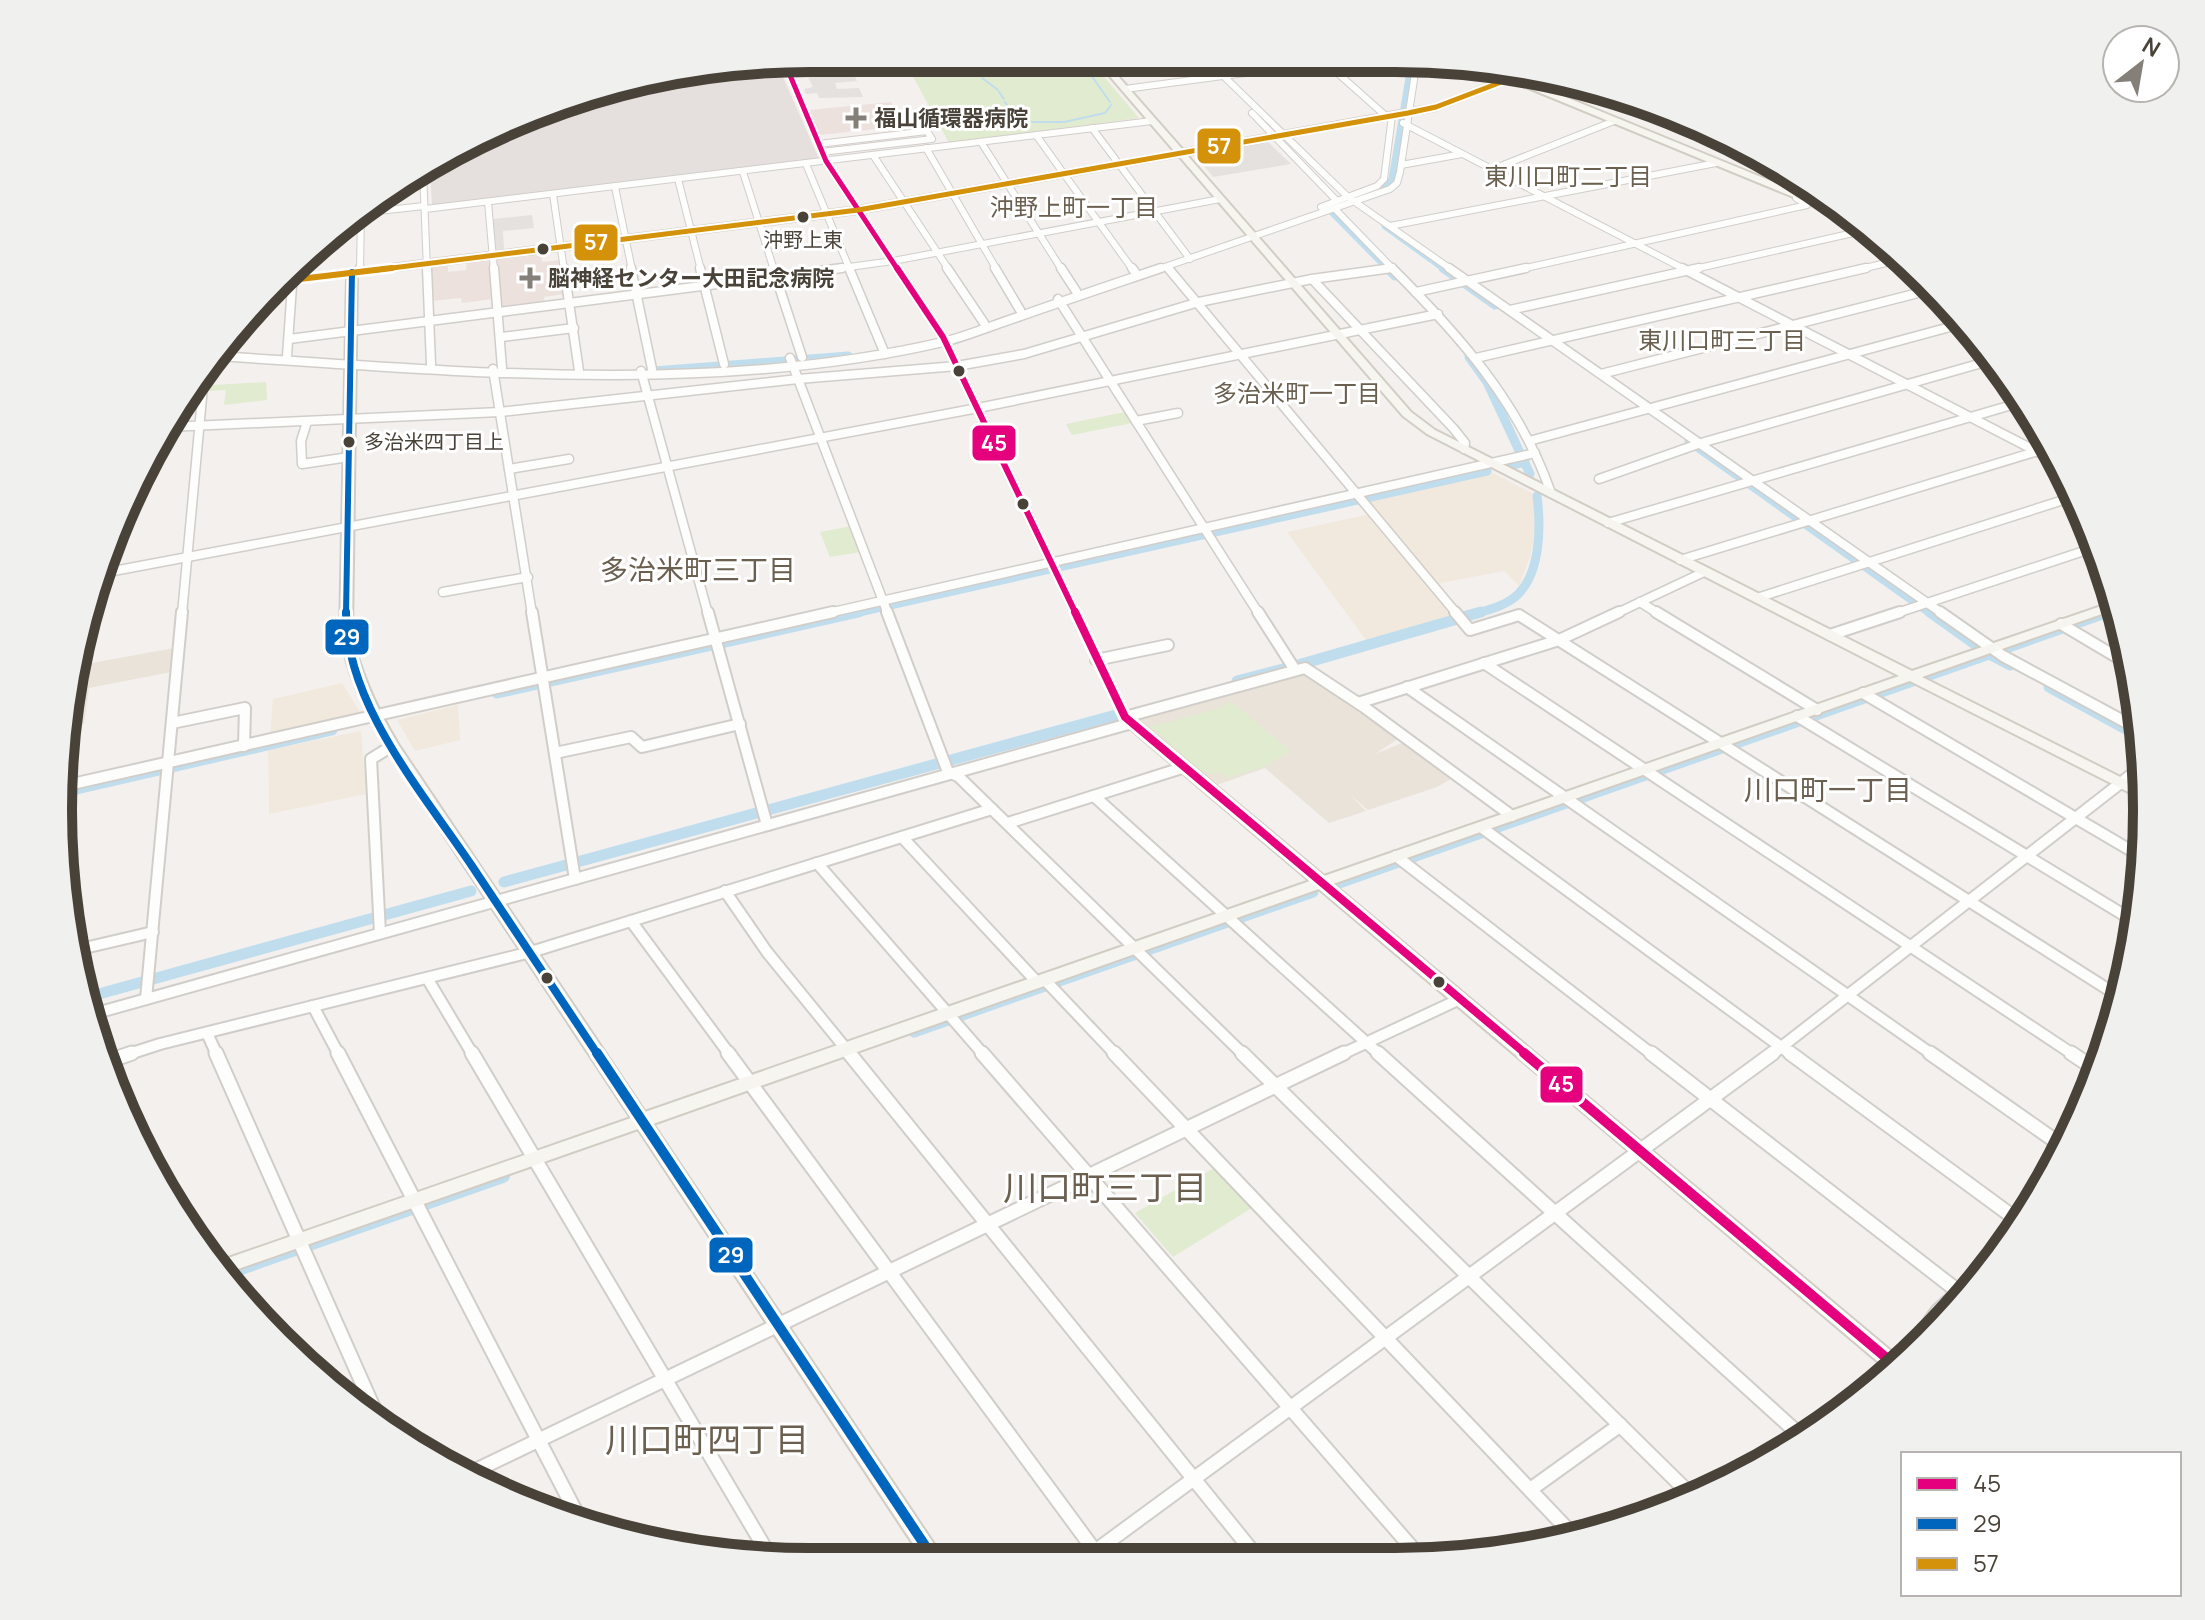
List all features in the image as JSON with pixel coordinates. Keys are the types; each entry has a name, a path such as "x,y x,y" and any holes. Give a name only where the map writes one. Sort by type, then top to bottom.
{"street":[{"path":"1110,72 1407,414 1431,432 2132,789"},
{"path":"1216,72 1277,135 1352,199 1464,281 1510,310 1549,341 1601,374 1646,409 1989,649 2128,723"},
{"path":"1125,89 1252,72"},
{"path":"1337,72 1391,117 2041,453"},
{"path":"789,73 826,161 944,339 1096,660 1129,720 1888,1359"},
{"path":"1352,199 1394,186 1401,165 1415,73"},
{"path":"301,276 356,272 858,210 1180,151 1391,117 1436,107 1507,81"},
{"path":"1522,83 1812,201"},
{"path":"230,355 495,369 641,372 884,352 944,339 1076,291 1188,257 1352,199 1384,179 1391,117"},
{"path":"379,212 488,202 1152,121"},
{"path":"1493,169 1614,121"},
{"path":"1092,128 1188,257"},
{"path":"819,144 927,131 932,139 822,152"},
{"path":"1036,135 1135,272"},
{"path":"1277,135 1332,208 1416,292 1476,358 1529,441 1530,455 1551,493"},
{"path":"981,142 1076,291"},
{"path":"926,148 1020,310"},
{"path":"1401,165 1462,154"},
{"path":"873,155 984,323"},
{"path":"1390,226 1716,163"},
{"path":"806,164 884,352"},
{"path":"743,172 802,357"},
{"path":"678,179 724,364"},
{"path":"423,182 430,366"},
{"path":"615,187 652,369"},
{"path":"553,194 579,371"},
{"path":"1416,292 1807,205 1796,198 1797,195"},
{"path":"289,339 893,261 1220,199"},
{"path":"488,202 502,337 495,369 500,412 575,879"},
{"path":"1252,235 1332,208"},
{"path":"360,226 351,331 349,420 346,634 351,663 374,715 392,746 927,1548"},
{"path":"1841,228 1853,233"},
{"path":"1510,310 1853,233"},
{"path":"944,339 1020,310 1168,267 1188,257"},
{"path":"1476,358 1889,262"},
{"path":"1168,267 1470,630 1519,615 2110,991"},
{"path":"180,427 500,412 798,379 957,366 1024,354 1199,302 1312,279 1389,268"},
{"path":"1312,279 1454,429 1465,443 1464,449"},
{"path":"287,358 289,287"},
{"path":"1601,374 1921,292"},
{"path":"1058,300 1295,670"},
{"path":"112,571 821,439 1435,314"},
{"path":"1529,441 1953,326"},
{"path":"502,337 574,328"},
{"path":"495,369 641,372 884,352"},
{"path":"791,361 946,766 1008,823 1684,1489"},
{"path":"1599,479 1697,445 1982,363"},
{"path":"641,372 767,825"},
{"path":"146,999 202,392"},
{"path":"1608,523 2012,405"},
{"path":"1136,421 1178,413"},
{"path":"307,422 301,441 302,464 349,457"},
{"path":"1680,560 2039,450"},
{"path":"73,784 168,766 374,715 544,681 1530,455"},
{"path":"509,469 569,459"},
{"path":"1757,598 2064,500"},
{"path":"1830,635 2085,550"},
{"path":"1358,703 1559,640 1704,572"},
{"path":"443,592 528,577"},
{"path":"1640,602 1817,710"},
{"path":"230,1265 2105,608"},
{"path":"2061,624 2116,655"},
{"path":"1096,660 1168,645"},
{"path":"1484,663 2088,1064"},
{"path":"100,1012 767,825 946,766 1129,720 1295,670 1308,669 1512,816"},
{"path":"1407,687 2055,1140"},
{"path":"1863,693 2131,851"},
{"path":"172,723 245,708 244,746"},
{"path":"1797,716 2125,916"},
{"path":"555,753 631,737 642,747 740,724"},
{"path":"380,933 371,759 392,746"},
{"path":"1008,823 1185,767"},
{"path":"1104,1548 1383,1339 1712,1101 2132,775"},
{"path":"1094,796 1795,1430"},
{"path":"116,1059 207,1033 531,952 992,809"},
{"path":"1481,827 2012,1216"},
{"path":"902,837 1566,1528"},
{"path":"1396,856 1956,1290"},
{"path":"817,863 1411,1547"},
{"path":"725,891 743,920 845,1048 1250,1548"},
{"path":"631,921 1088,1548"},
{"path":"85,948 153,932"},
{"path":"427,978 764,1546"},
{"path":"479,1469 781,1328 1088,1176 1460,999"},
{"path":"313,1006 574,1509"},
{"path":"207,1033 371,1402"},
{"path":"1531,1489 1620,1425"}],"shaded area":[{"path":"806,72 853,72 857,81 835,83 837,89 859,88 863,97 819,98 817,93 806,94 804,89 813,87"},
{"path":"781,73 819,159 432,205 431,177 528,128 619,97 714,78"},
{"name":"福山循環器病院","path":"891,102 903,126 820,135 809,110"},
{"path":"1267,141 1291,164 1213,177 1194,154"},
{"name":"脳神経センター大田記念病院","path":"532,215 534,228 503,231 504,249 494,250 493,219"},
{"name":"脳神経センター大田記念病院","path":"541,253 542,262 560,260 564,294 544,297 545,305 500,310 496,258"},
{"name":"脳神経センター大田記念病院","path":"490,258 493,299 462,303 461,298 430,301 429,267 448,265 448,272 466,270 467,261"},
{"path":"1491,472 1534,494 1536,528 1519,586 1504,571 1436,584 1460,615 1368,643 1287,532 1375,513 1366,501"},
{"path":"91,643 92,663 174,648 171,672 89,688 84,724 77,725"},
{"path":"1304,671 1401,737 1375,754 1407,741 1455,777 1437,787 1368,810 1349,794 1366,811 1329,823 1265,768 1214,786 1137,720"},
{"path":"342,683 361,714 270,736 273,699"},
{"path":"458,705 460,740 415,751 397,720"},
{"path":"361,731 366,794 269,814 268,750"}],"green space":[{"path":"911,72 1100,72 1139,118 949,143"},
{"path":"266,382 267,400 224,405 226,390 202,392 207,385"},
{"path":"1125,412 1132,423 1072,435 1066,424"},
{"path":"857,525 867,551 830,557 820,532"},
{"path":"1231,701 1291,751 1263,767 1228,778 1219,772 1212,775 1200,770 1150,727 1217,709"},
{"path":"1221,1164 1258,1204 1173,1257 1135,1213"}],"waterway":[{"path":"1367,194 1385,187 1392,179 1410,73"},
{"path":"1091,75 1110,102"},
{"path":"982,78 998,90"},
{"path":"999,92 1004,99"},
{"path":"1005,102 1010,110 1009,115"},
{"path":"1032,122 1064,122 1105,113 1111,105"},
{"path":"1011,118 1015,122"},
{"path":"1021,122 1025,123"},
{"path":"1328,208 1389,270"},
{"path":"1385,226 1446,270"},
{"path":"1443,268 1495,305"},
{"path":"1389,270 1395,276"},
{"path":"654,371 848,356"},
{"path":"1469,357 1487,382 1524,462"},
{"path":"1689,441 1932,614"},
{"path":"1512,465 1524,462"},
{"path":"1524,462 1530,474"},
{"path":"850,614 1487,471"},
{"path":"1475,614 1511,600 1524,588 1534,564 1539,536 1537,496"},
{"path":"497,693 859,612"},
{"path":"1475,614 1481,612"},
{"path":"1930,612 1989,654"},
{"path":"1989,654 2106,613"},
{"path":"2102,614 2106,613"},
{"path":"1463,617 1475,614"},
{"path":"1298,665 1454,620"},
{"path":"1339,883 1989,654"},
{"path":"1989,654 2010,665"},
{"path":"1237,681 1287,668"},
{"path":"2049,687 2128,731"},
{"path":"504,882 1116,715"},
{"path":"73,790 332,730"},
{"path":"96,995 471,891"},
{"path":"914,1032 1313,892"},
{"path":"234,1270 503,1176"}],"transit line":[{"name":"45","path":"789,73 826,161 943,337 1125,717 1888,1359"},
{"name":"57","path":"297,279 858,210 1408,113 1436,107 1506,80"},
{"name":"29","path":"352,272 346,634 363,692 392,746 927,1548"}],"place":[{"name":"福山循環器病院","path":"856,118"},
{"name":"沖野上東","path":"803,217"},
{"name":"脳神経センター大田記念病院","path":"530,278"},
{"name":"多治米四丁目上","path":"349,442"}],"district":[{"name":"東川口町二丁目","path":"1568,177"},
{"name":"沖野上町一丁目","path":"1074,208"},
{"name":"東川口町三丁目","path":"1722,341"},
{"name":"多治米町一丁目","path":"1297,394"},
{"name":"多治米町三丁目","path":"698,570"},
{"name":"川口町一丁目","path":"1828,790"},
{"name":"川口町三丁目","path":"1105,1188"},
{"name":"川口町四丁目","path":"707,1440"}]}
